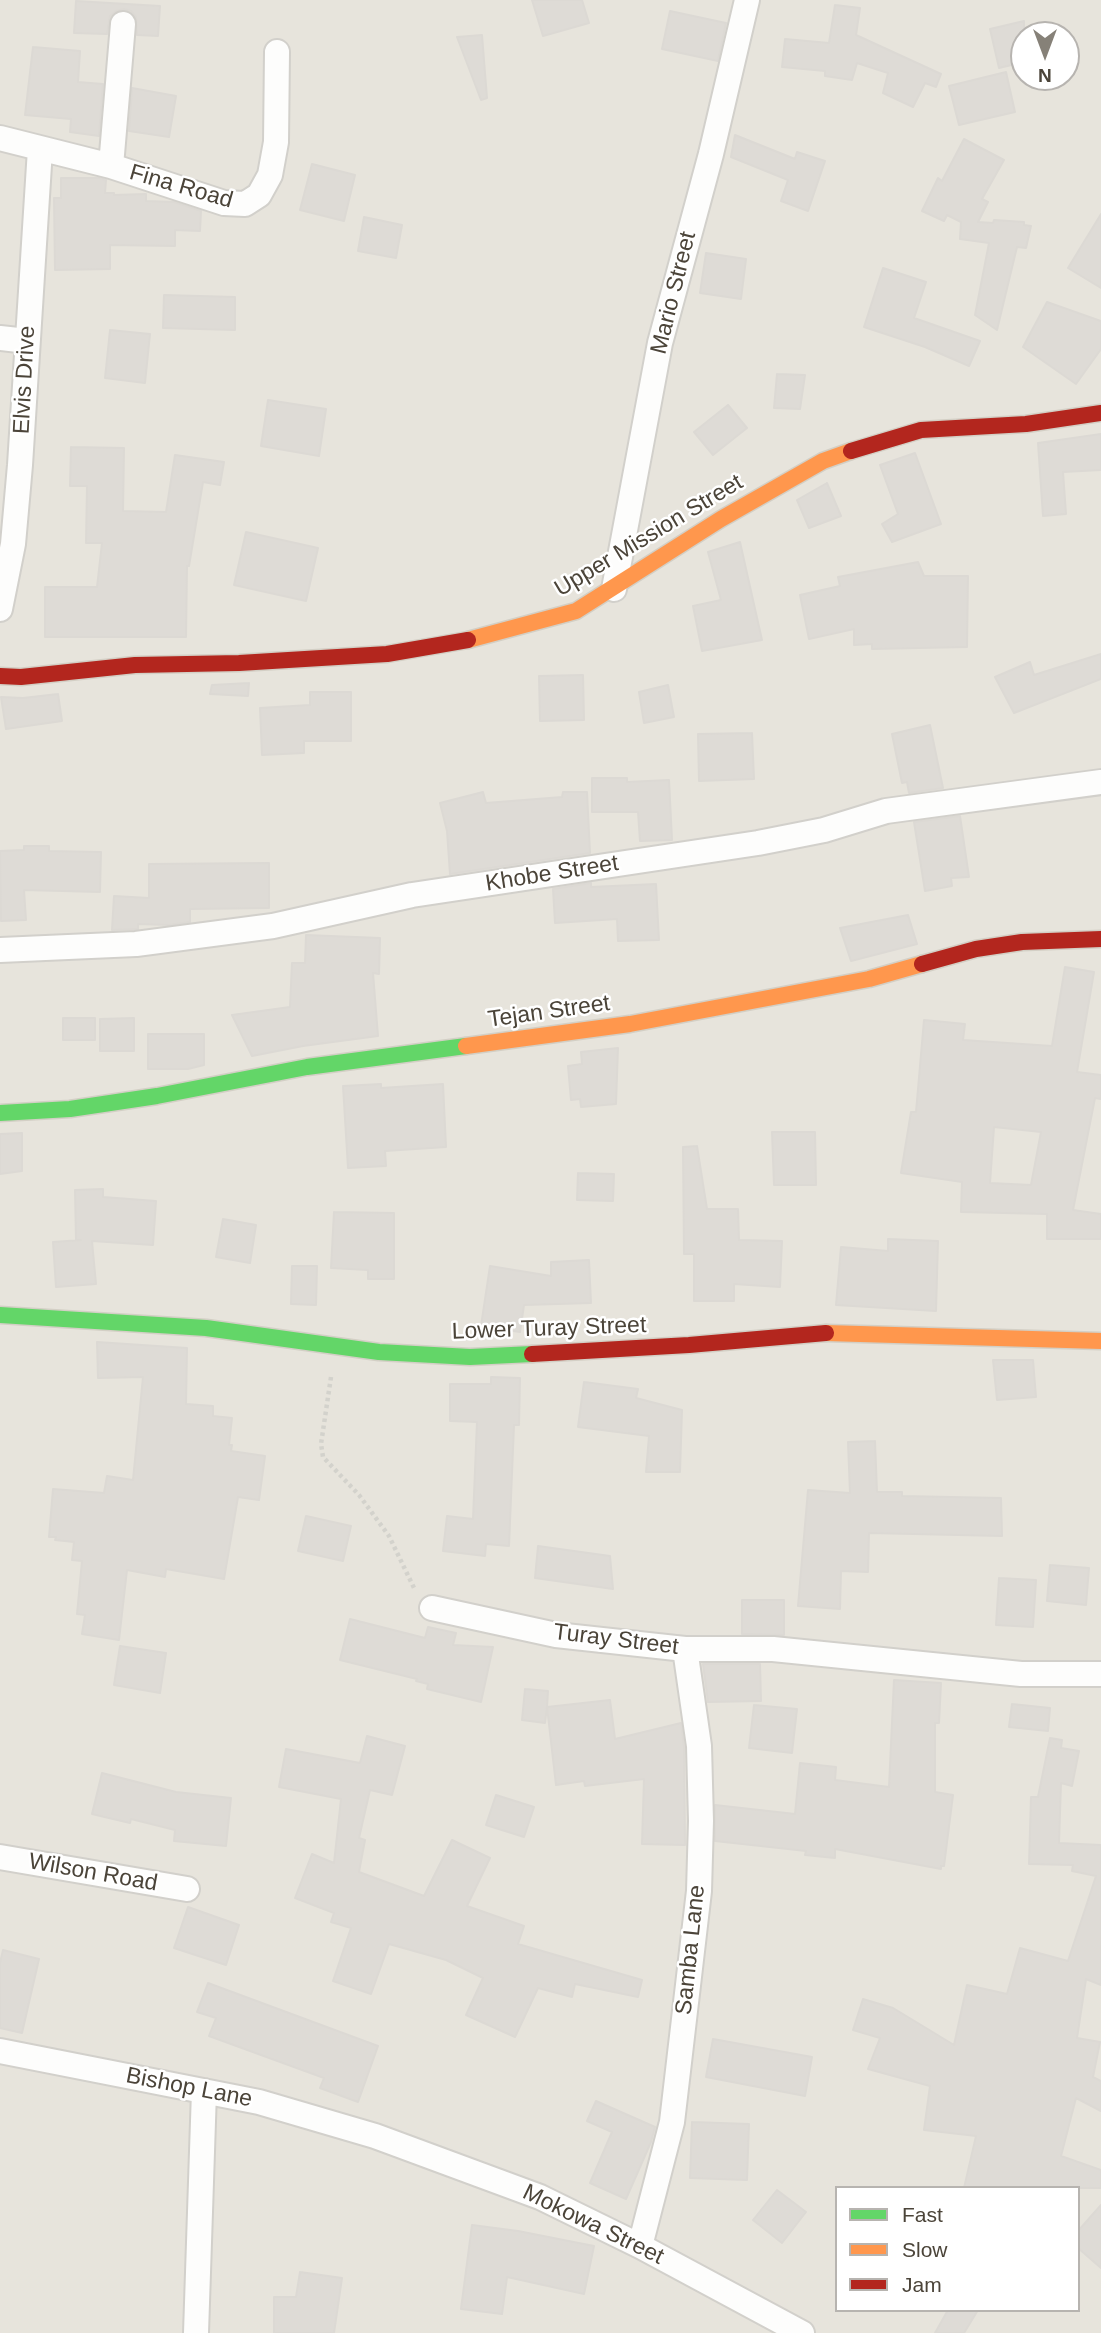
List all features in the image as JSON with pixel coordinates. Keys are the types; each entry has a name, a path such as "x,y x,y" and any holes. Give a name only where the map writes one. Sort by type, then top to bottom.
{"street":[{"name":"Mario Street","path":"614,589 660,342 711,153 747,0"},
{"path":"111,166 123,24"},
{"name":"Fina Road","path":"0,138 111,166 224,203 245,204 259,195 270,176 274,153 277,52"},
{"name":"Elvis Drive","path":"0,610 13,544 20,465 40,149"},
{"path":"0,338 27,341"},
{"name":"Upper Mission Street","path":"0,676 21,677 135,665 239,663 387,654 484,637 576,611 721,519 823,461 849,451 920,430 1026,424 1101,413"},
{"name":"Khobe Street","path":"0,950 136,944 273,926 412,895 758,843 824,830 886,811 1101,782"},
{"name":"Tejan Street","path":"0,1113 95,1105 307,1067 630,1024 869,979 976,949 1022,942 1101,939"},
{"name":"Lower Turay Street","path":"0,1315 206,1328 379,1352 470,1357 688,1345 814,1333 1101,1340"},
{"name":"Turay Street","path":"432,1608 556,1635 685,1649 773,1649 1021,1674 1101,1674"},
{"name":"Samba Lane","path":"640,2246 672,2122 699,1891 699,1746 685,1649"},
{"name":"Wilson Road","path":"0,1857 187,1889"},
{"name":"Bishop Lane","path":"0,2052 259,2102 375,2136"},
{"path":"196,2333 204,2091"},
{"name":"Mokowa Street","path":"375,2136 540,2197 640,2246 802,2333"}],"path":[{"path":"336,1346 321,1444 323,1457 359,1495 388,1536 420,1599 432,1608"}],"shaded area":[{"path":"0,0 1101,0 1101,2333 0,2333"}],"building":[{"path":"532,0 582,0 589,23 543,36"},
{"path":"76,1 160,6 158,36 137,35 136,17 131,11 124,9 110,16 107,34 74,33"},
{"path":"835,5 860,8 856,35 941,74 936,87 925,83 913,107 883,93 888,73 857,63 852,80 825,76 825,71 782,67 785,39 829,43"},
{"path":"670,11 726,23 718,61 662,49"},
{"path":"1010,24 1010,65 999,68 990,29"},
{"path":"482,35 487,98 481,100 457,37"},
{"path":"33,47 80,51 78,82 103,84 99,136 70,132 71,119 25,115"},
{"path":"1006,72 1015,112 959,125 949,86"},
{"path":"132,88 176,96 169,137 129,131"},
{"path":"735,135 795,159 797,152 825,161 808,211 781,201 788,180 731,157"},
{"path":"964,139 1004,160 982,199 988,202 978,222 1024,222 1024,225 1031,226 1026,248 1017,247 997,330 975,315 989,243 960,239 961,222 947,215 944,221 922,211 938,178 942,181"},
{"path":"312,164 355,175 344,221 300,210"},
{"path":"61,178 99,178 106,180 105,193 146,194 146,201 174,202 201,211 200,231 175,230 175,246 110,245 110,269 55,270 54,198 61,198"},
{"path":"1101,214 1101,288 1068,268"},
{"path":"364,217 402,225 396,258 358,251"},
{"path":"706,253 746,259 741,299 700,293"},
{"path":"883,268 926,282 914,318 980,341 969,366 925,347 864,327"},
{"path":"164,295 235,297 235,330 163,328"},
{"path":"1047,302 1101,321 1101,349 1076,384 1023,347"},
{"path":"110,330 150,334 145,383 105,378"},
{"path":"777,374 805,375 800,409 774,408"},
{"path":"268,400 326,409 319,456 261,446"},
{"path":"728,405 747,428 713,455 694,432"},
{"path":"1101,434 1101,470 1063,472 1066,514 1043,516 1038,443"},
{"path":"71,447 124,448 123,511 166,512 175,455 224,462 220,485 203,482 187,566 186,637 45,637 45,587 97,587 102,543 86,543 87,486 70,486"},
{"path":"915,453 941,524 892,542 882,524 898,514 880,465"},
{"path":"827,483 841,516 809,528 797,500"},
{"path":"246,532 318,548 306,601 234,585"},
{"path":"740,542 762,640 702,651 693,606 721,600 708,552"},
{"path":"918,562 924,576 968,576 967,647 872,649 872,644 854,645 854,629 809,639 800,595 840,586 838,577"},
{"path":"1101,654 1101,679 1014,713 995,677 1030,662 1034,675"},
{"path":"583,675 584,720 540,721 539,676"},
{"path":"249,683 248,696 210,694 212,685"},
{"path":"668,685 674,717 644,723 639,692"},
{"path":"310,692 351,692 351,741 304,741 304,753 262,755 260,708 310,705"},
{"path":"58,694 62,721 6,729 1,697 23,698"},
{"path":"930,725 943,788 909,793 907,782 902,783 892,734"},
{"path":"752,733 754,779 699,781 698,734"},
{"path":"592,778 627,778 627,782 669,780 672,840 640,841 638,812 592,812"},
{"path":"483,792 486,803 562,797 563,792 587,792 590,853 450,874 447,831 440,803"},
{"path":"960,816 969,877 951,878 952,886 925,891 914,822"},
{"path":"24,846 49,846 49,851 101,852 100,892 24,890 26,920 1,921 0,851 24,850"},
{"path":"269,863 269,908 190,909 190,922 169,925 138,924 138,929 112,930 114,896 149,898 149,864"},
{"path":"591,883 591,887 656,884 659,940 618,941 617,919 555,923 553,889"},
{"path":"908,915 917,944 851,961 840,928"},
{"path":"306,935 380,938 379,974 373,973 378,1036 252,1056 232,1015 290,1007 292,963 305,963"},
{"path":"1065,967 1094,972 1077,1072 1101,1075 1101,1099 1095,1098 1073,1210 1101,1214 1101,1239 1047,1239 1047,1214 961,1212 962,1182 901,1173 911,1112 916,1112 924,1020 965,1024 963,1040 1052,1046","holes":["994,1127 1041,1132 1031,1185 990,1183"]},
{"path":"63,1018 95,1018 95,1040 63,1040"},
{"path":"134,1018 134,1051 100,1051 100,1019"},
{"path":"148,1034 204,1034 204,1065 188,1069 148,1069"},
{"path":"618,1048 616,1104 581,1107 580,1099 571,1100 568,1066 582,1064 581,1052"},
{"path":"381,1084 381,1088 443,1084 446,1147 385,1151 386,1166 348,1168 343,1086"},
{"path":"772,1132 815,1132 816,1185 774,1185"},
{"path":"22,1133 22,1171 0,1174 0,1134"},
{"path":"697,1146 707,1209 738,1209 739,1240 782,1241 780,1287 734,1284 734,1301 694,1301 694,1254 684,1254 683,1147"},
{"path":"578,1173 614,1174 613,1201 577,1200"},
{"path":"103,1189 103,1197 156,1201 153,1245 92,1241 96,1284 56,1287 53,1242 81,1240 76,1240 75,1190"},
{"path":"334,1212 394,1213 394,1279 368,1279 368,1270 331,1268"},
{"path":"223,1219 256,1225 250,1263 216,1257"},
{"path":"888,1239 938,1241 936,1311 836,1305 841,1247 888,1251"},
{"path":"589,1260 591,1303 524,1305 520,1332 481,1326 490,1266 551,1276 551,1262"},
{"path":"292,1266 317,1266 316,1305 291,1304"},
{"path":"97,1342 187,1348 186,1404 213,1406 213,1416 232,1418 229,1445 232,1445 231,1451 265,1456 259,1500 238,1497 224,1579 166,1569 165,1577 127,1570 119,1640 82,1634 85,1615 77,1614 82,1561 72,1560 74,1542 49,1537 53,1489 104,1493 107,1476 133,1480 143,1377 98,1378"},
{"path":"993,1360 1033,1360 1036,1397 997,1400"},
{"path":"491,1377 520,1378 519,1425 514,1425 509,1546 486,1544 485,1556 443,1551 447,1516 473,1519 477,1422 450,1421 450,1384 491,1384"},
{"path":"584,1382 638,1389 636,1398 682,1410 680,1472 646,1472 649,1436 578,1427"},
{"path":"875,1441 877,1492 902,1492 902,1496 1001,1498 1002,1536 869,1533 868,1572 841,1571 840,1609 798,1606 808,1490 850,1493 848,1442"},
{"path":"306,1516 351,1526 343,1561 298,1551"},
{"path":"538,1546 610,1556 613,1589 535,1578"},
{"path":"1050,1565 1089,1568 1086,1605 1047,1601"},
{"path":"999,1578 1036,1580 1033,1627 996,1625"},
{"path":"742,1600 784,1600 784,1635 742,1634"},
{"path":"350,1619 425,1638 428,1627 456,1633 453,1645 493,1647 481,1702 427,1689 428,1684 416,1681 417,1679 340,1660"},
{"path":"120,1646 166,1653 160,1693 114,1685"},
{"path":"703,1664 760,1664 761,1701 708,1702"},
{"path":"894,1680 941,1683 939,1723 935,1723 935,1792 953,1795 944,1866 941,1866 941,1869 835,1849 835,1858 805,1855 806,1851 715,1841 715,1805 795,1814 800,1763 836,1767 835,1780 889,1787"},
{"path":"525,1689 548,1691 545,1723 522,1720"},
{"path":"610,1700 615,1739 681,1723 684,1747 685,1845 642,1844 644,1779 585,1786 584,1781 556,1785 547,1707"},
{"path":"1012,1704 1050,1708 1048,1731 1009,1727"},
{"path":"754,1705 797,1709 792,1753 749,1748"},
{"path":"367,1736 405,1746 392,1795 370,1790 359,1838 365,1840 359,1872 424,1896 452,1840 490,1858 467,1906 524,1926 518,1944 642,1980 638,1997 575,1984 572,1997 538,1988 515,2037 466,2015 483,1978 446,1960 389,1944 371,1994 333,1981 351,1928 331,1922 334,1913 295,1898 312,1854 334,1863 341,1799 279,1787 286,1749 360,1763"},
{"path":"1050,1738 1062,1740 1061,1748 1079,1751 1072,1786 1061,1783 1059,1843 1101,1845 1101,1985 1086,1979 1077,2038 1100,2042 1093,2077 1101,2081 1101,2111 1076,2098 1061,2156 1101,2170 1101,2188 964,2186 976,2136 924,2130 930,2086 868,2069 880,2038 853,2030 863,1999 893,2008 954,2045 967,1985 1007,1994 1020,1948 1068,1961 1096,1876 1072,1871 1073,1865 1029,1864 1031,1797 1038,1797"},
{"path":"102,1773 176,1792 231,1798 226,1846 174,1841 175,1830 131,1819 130,1823 92,1814"},
{"path":"496,1795 534,1807 524,1837 486,1825"},
{"path":"188,1907 239,1925 226,1965 174,1948"},
{"path":"3,1950 39,1959 22,2033 0,2028 0,1963"},
{"path":"208,1983 378,2046 358,2102 320,2088 324,2078 209,2036 216,2018 197,2012"},
{"path":"713,2039 812,2057 805,2096 706,2077"},
{"path":"596,2101 655,2127 626,2199 590,2183 612,2132 587,2121"},
{"path":"692,2122 749,2124 747,2180 690,2178"},
{"path":"777,2190 806,2212 782,2243 753,2220"},
{"path":"1101,2205 1101,2268 1080,2250 1080,2229"},
{"path":"472,2225 594,2246 584,2294 507,2277 502,2314 461,2309"},
{"path":"300,2272 342,2278 334,2333 274,2333 274,2297 296,2297"},
{"path":"947,2312 977,2312 964,2333 935,2333"}],"traffic: fast":[{"path":"0,1113 70,1109 157,1096 307,1067 466,1046"},
{"path":"0,1315 206,1328 379,1352 470,1357 532,1354"}],"traffic: slow":[{"path":"468,640 576,611 721,519 823,461 851,451"},
{"path":"466,1046 630,1024 869,979 922,964"},
{"path":"826,1333 1101,1341"}],"traffic: jam":[{"path":"851,451 921,430 1026,424 1101,413"},
{"path":"0,676 21,677 135,665 239,663 387,654 468,640"},
{"path":"922,964 976,949 1022,942 1101,939"},
{"path":"532,1354 689,1345 826,1333"}]}
